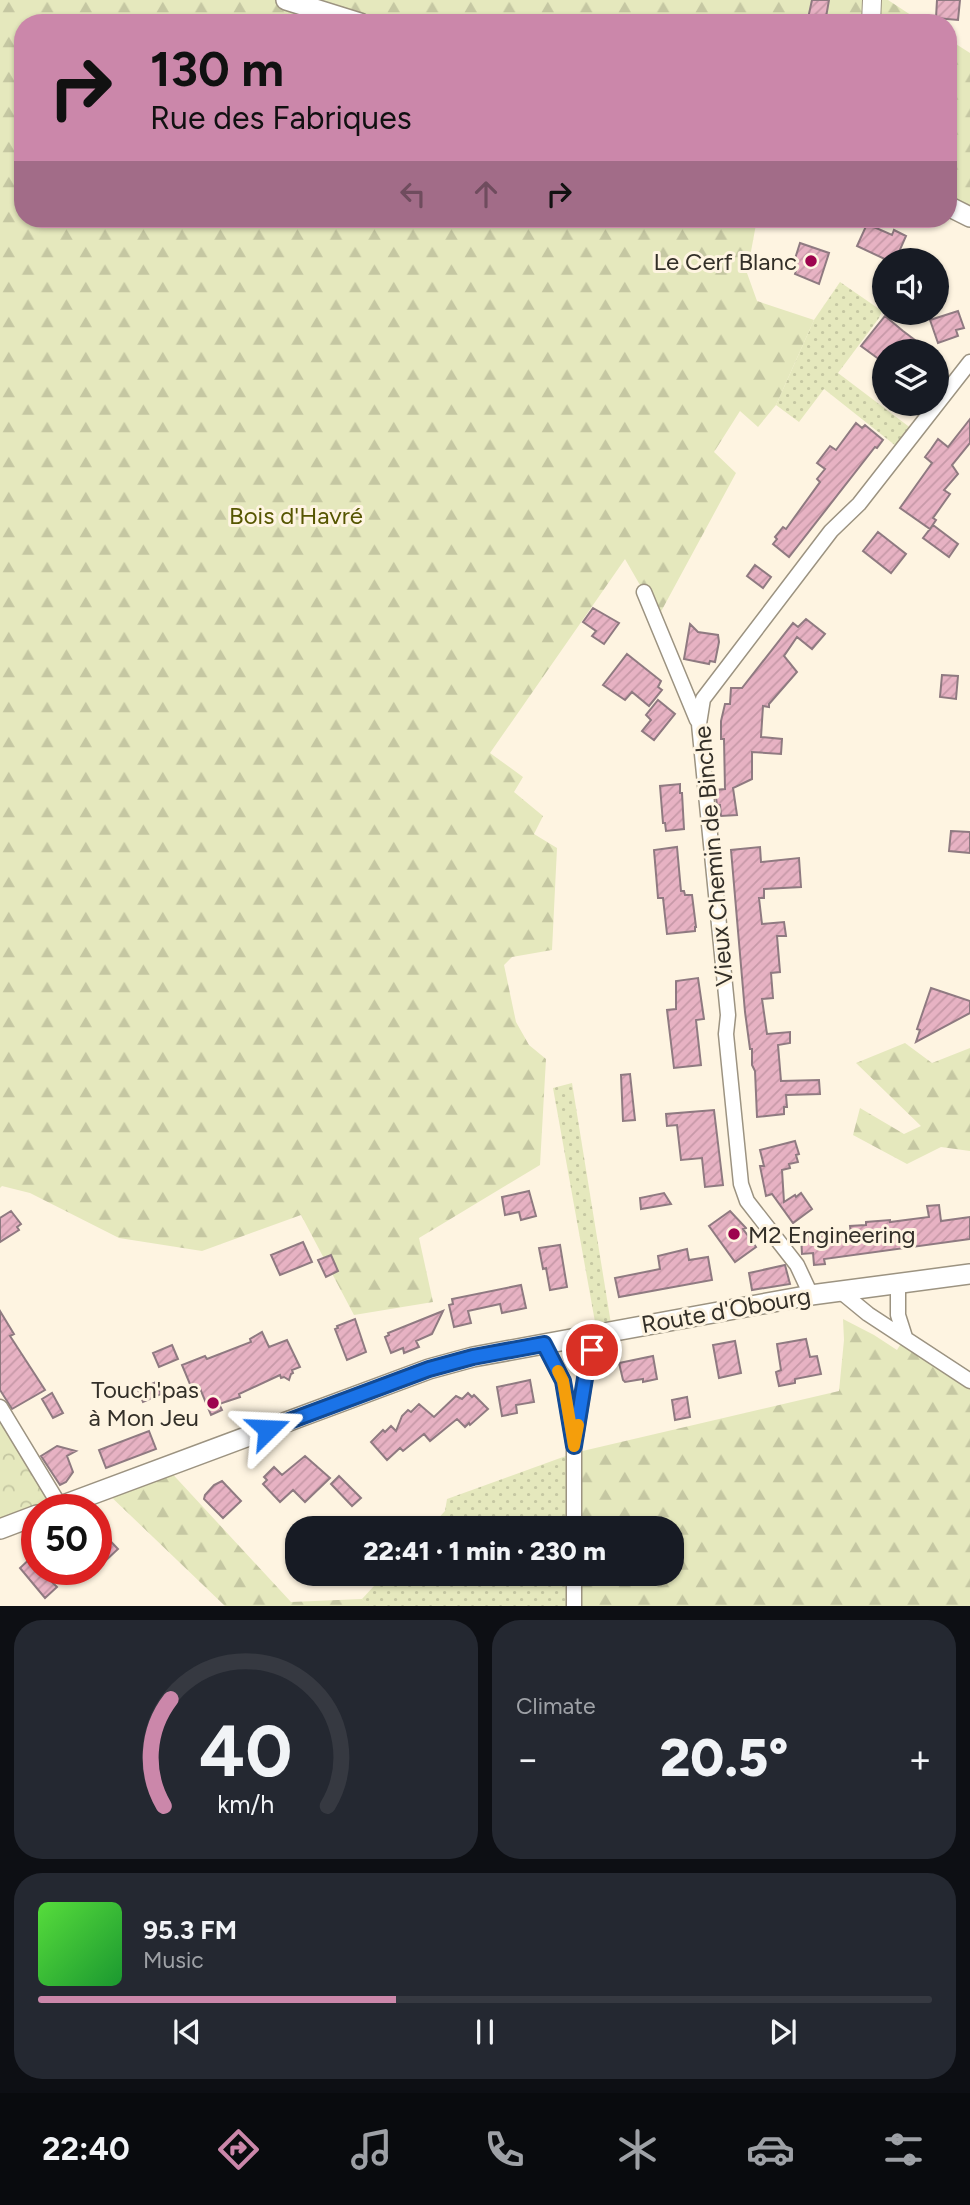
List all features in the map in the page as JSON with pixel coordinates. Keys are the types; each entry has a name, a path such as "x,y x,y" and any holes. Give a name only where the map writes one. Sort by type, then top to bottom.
{"main road":[{"path":"286,0 331,14"},
{"name":"Route d'Obourg","path":"93,1494 429,1369 473,1357 811,1295 970,1274"},
{"path":"0,1529 21,1521"}],"street":[{"name":"Vieux Chemin de Binche","path":"811,1295 797,1265 747,1200 741,1184 726,1034 727,1001 699,724 703,699 831,531 859,505 970,362"},
{"path":"645,592 699,724"},
{"path":"898,1282 898,1315 905,1337"},
{"path":"840,1291 868,1314 970,1381"},
{"path":"574,1516 574,1446 587,1366 597,1333"},
{"path":"544,1344 563,1381 574,1446"},
{"path":"0,1407 47,1494"},
{"path":"574,1586 574,1606"}],"green space":[{"name":"Bois d'Havré","path":"0,0 888,0 909,14 14,14 14,228 755,228 747,273 757,301 814,320 776,405 758,427 740,411 714,452 736,473 657,619 625,559 490,753 523,777 514,792 543,816 534,834 557,848 552,950 512,957 504,965 516,1022 529,1045 546,1059 540,1165 419,1238 433,1302 354,1315 301,1215 202,1251 119,1238 30,1193 2,1186 0,1188"},
{"path":"957,45 970,53 970,217 957,210"},
{"path":"840,282 872,304 874,325 838,373 872,399 872,416 895,416 916,432 901,450 824,389 799,422 776,405 814,320"},
{"path":"905,1043 932,1063 970,1048 970,1151 941,1147 907,1164 853,1135 860,1108 904,1134 921,1126 856,1063"},
{"path":"572,1083 612,1330 597,1333 553,1088"},
{"path":"843,1319 897,1350 905,1337 970,1381 970,1606 574,1606 574,1586 684,1586 684,1516 574,1516 574,1453 839,1391 844,1340"},
{"path":"0,1407 53,1494 21,1494 21,1521 0,1529"},
{"path":"574,1453 574,1516 440,1516 445,1511 447,1499"},
{"path":"166,1467 291,1602 362,1599 370,1606 225,1606 112,1498 112,1494 105,1491"},
{"path":"374,1586 574,1586 574,1606 369,1606 362,1599"}],"building":[{"path":"812,0 829,0 827,14 809,14"},
{"path":"937,0 960,0 958,20 957,14 936,14"},
{"path":"865,228 876,228 892,235 894,230 906,236 901,248 872,248 872,253 857,246"},
{"path":"800,243 829,253 819,284 795,274 797,267 793,265"},
{"path":"958,311 964,328 956,330 958,336 937,339 932,325 949,325 949,314"},
{"path":"878,325 896,325 914,339 872,339 872,354 861,346"},
{"path":"970,419 970,443 952,465 958,474 944,490 950,494 933,518 936,520 930,529 900,508 932,463 925,457 938,439 948,447"},
{"path":"856,423 862,428 865,425 883,440 789,557 773,544 777,539 775,537 783,527 786,529 820,482 817,479 825,469 817,463 830,446 836,450"},
{"path":"933,525 958,544 949,557 923,538"},
{"path":"878,532 906,554 891,573 863,551"},
{"path":"755,565 771,577 763,588 747,576"},
{"path":"593,608 619,623 604,644 592,636 596,631 583,622"},
{"path":"806,619 825,634 812,649 797,637 784,656 797,672 769,707 763,706 761,737 782,739 781,754 752,752 752,779 733,788 737,815 721,816 715,790 725,789 721,721 725,704 730,704 731,688 742,688 793,623 798,627"},
{"path":"690,624 698,632 718,635 715,662 710,661 709,664 684,659"},
{"path":"627,654 661,681 658,687 662,690 649,706 632,692 625,700 603,685"},
{"path":"942,675 958,676 956,699 940,697"},
{"path":"658,700 675,714 654,740 642,731 651,720 646,715"},
{"path":"680,784 684,829 666,831 660,786"},
{"path":"951,831 970,832 970,853 949,851"},
{"path":"677,847 681,891 684,891 685,895 692,895 696,927 695,931 667,934 663,898 658,898 654,850"},
{"path":"760,847 761,862 799,858 801,887 764,889 764,898 759,898 762,924 784,922 786,936 777,936 780,972 771,973 773,998 762,999 767,1034 790,1032 790,1043 778,1045 781,1081 819,1080 820,1094 786,1095 787,1107 784,1107 784,1114 757,1117 755,1071 745,1012 731,850"},
{"path":"698,978 704,1019 696,1020 701,1065 674,1068 667,1010 676,1009 676,981"},
{"path":"931,988 970,1001 970,1013 916,1042 920,1030 917,1029"},
{"path":"630,1074 635,1120 623,1121 621,1075"},
{"path":"714,1110 723,1185 705,1187 702,1158 681,1160 677,1125 667,1126 666,1114"},
{"path":"795,1141 799,1154 796,1155 798,1162 789,1164 790,1168 782,1170 784,1202 801,1193 812,1209 793,1223 772,1194 766,1196 760,1150"},
{"path":"529,1191 536,1216 521,1220 519,1212 505,1215 502,1197"},
{"path":"664,1193 671,1204 641,1209 640,1198"},
{"path":"939,1205 941,1221 970,1217 970,1239 824,1259 825,1264 814,1265 813,1253 802,1254 801,1236 851,1235 850,1226 866,1225 866,1222 929,1217 927,1206"},
{"path":"11,1211 21,1224 17,1227 19,1230 0,1242 0,1218"},
{"path":"730,1211 746,1228 743,1229 756,1247 735,1262 709,1226"},
{"path":"303,1242 312,1262 280,1275 271,1255"},
{"path":"560,1245 567,1287 550,1290 539,1248"},
{"path":"687,1249 689,1260 708,1257 712,1280 619,1297 615,1278 660,1269 658,1256"},
{"path":"331,1255 338,1271 326,1277 318,1260"},
{"path":"785,1265 790,1284 752,1290 749,1273"},
{"path":"521,1285 526,1308 502,1313 500,1304 468,1311 471,1323 454,1327 449,1305 453,1304 452,1299"},
{"path":"0,1311 14,1334 10,1336 45,1390 12,1409 0,1390"},
{"path":"443,1311 432,1334 416,1341 419,1347 404,1353 403,1348 391,1353 385,1337 388,1333"},
{"path":"355,1319 366,1352 347,1360 335,1329"},
{"path":"262,1332 269,1347 287,1340 300,1367 292,1370 289,1380 281,1378 280,1375 239,1394 240,1397 219,1404 222,1410 211,1415 199,1386 192,1389 182,1365 205,1356 207,1359 251,1342 250,1339"},
{"path":"806,1339 810,1357 817,1356 821,1374 795,1379 795,1383 779,1386 776,1372 781,1370 777,1344"},
{"path":"735,1341 741,1373 719,1378 713,1345"},
{"path":"172,1345 178,1359 159,1367 153,1353"},
{"path":"653,1356 657,1379 643,1382 643,1379 623,1380 619,1363"},
{"path":"530,1380 534,1402 516,1405 517,1413 502,1416 497,1387"},
{"path":"156,1382 161,1394 143,1402 138,1390"},
{"path":"52,1393 63,1413 53,1418 42,1399"},
{"path":"468,1393 472,1397 474,1395 488,1409 470,1425 469,1423 465,1427 457,1419 430,1441 424,1434 403,1451 400,1448 387,1460 371,1442 391,1426 396,1431 402,1416 419,1404 434,1417 456,1396 462,1399"},
{"path":"687,1397 690,1417 675,1420 672,1400"},
{"path":"149,1431 156,1449 106,1468 99,1450"},
{"path":"57,1446 76,1451 67,1456 73,1472 66,1482 60,1485 41,1456"},
{"path":"305,1456 330,1478 305,1502 293,1490 280,1502 263,1484 267,1480 264,1477 274,1467 282,1475"},
{"path":"339,1476 361,1498 352,1506 331,1484"},
{"path":"222,1481 241,1501 223,1518 204,1499 214,1485"},
{"path":"112,1543 118,1549 112,1555"},
{"path":"34,1585 57,1587 45,1598"}],"slow traffic":[{"path":"558,1371 563,1381 574,1446 578,1425"}],"place":[{"name":"Le Cerf Blanc","path":"811,261"},
{"name":"M2 Engineering","path":"734,1234"},
{"name":"Touch'pas à Mon Jeu","path":"213,1403"}],"route":[{"path":"268,1429 429,1369 473,1357 544,1344 563,1381 574,1446 592,1350"}]}
